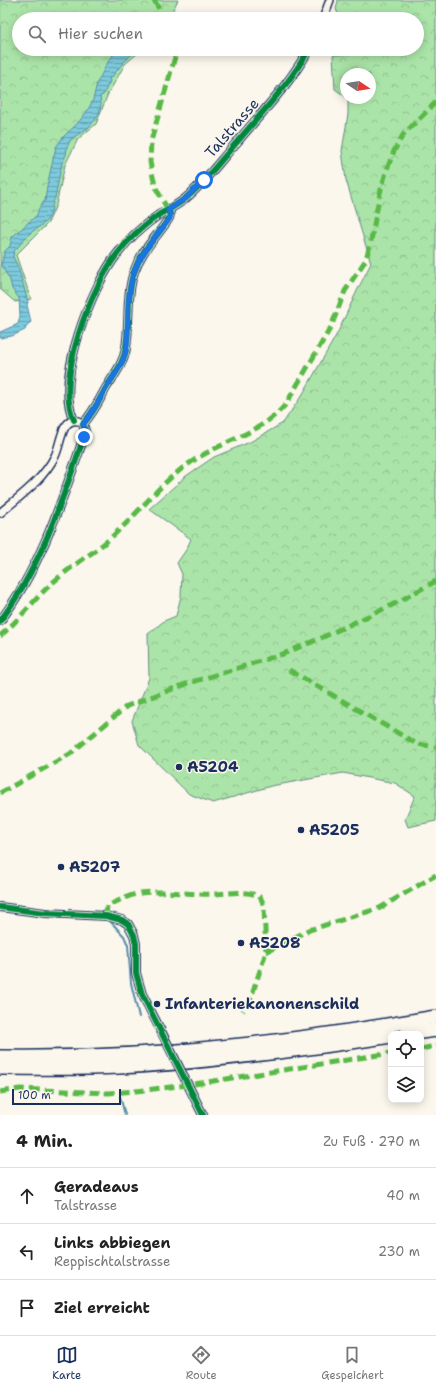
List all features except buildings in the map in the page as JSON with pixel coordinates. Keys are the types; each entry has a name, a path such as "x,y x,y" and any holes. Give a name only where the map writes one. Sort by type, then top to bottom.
{"highway":[{"path":"0,1058 195,1050 330,1034 436,1017"},
{"path":"424,1032 436,1030"},
{"path":"0,1068 119,1067 194,1061 280,1052 388,1036"}],"street":[{"path":"326,12 330,0"},
{"name":"Talstrasse","path":"74,420 71,413 70,371 75,350 95,290 112,261 129,240 149,222 186,198 204,180 288,82 305,56"},
{"path":"83,424 94,410 123,360 127,344 129,296 132,279 144,251 170,218 168,210"},
{"path":"0,513 43,474 56,454 68,422 74,420 83,424"},
{"path":"0,621 18,595 47,538 84,437 85,431 83,424"},
{"path":"0,907 45,913 106,916 122,920 128,924 135,939 136,973 142,994 203,1115"}],"green space":[{"path":"0,0 178,0 172,12 12,12 12,56 135,56 125,64 108,94 96,124 78,139 65,165 56,205 48,223 16,255 31,299 15,302 0,289"},
{"path":"338,0 436,0 436,821 408,827 405,819 415,796 395,783 343,773 271,786 213,803 189,794 139,745 132,721 149,678 148,634 164,621 176,616 181,596 182,574 177,563 186,550 191,539 149,509 186,476 214,457 250,442 283,423 304,392 338,332 371,263 346,180 342,151 348,114 348,104 376,104 376,68 340,68 340,93 335,89 333,56 424,56 424,12 337,12 336,9"}],"water":[{"path":"112,56 130,56 112,77 109,78 110,81 103,95 100,96 101,104 99,114 95,120 88,128 71,139 67,147 50,216 44,223 31,232 14,251 13,257 22,279 31,322 27,325 25,330 12,336 0,338 0,332 18,324 20,316 19,298 12,289 10,280 1,265 5,251 10,246 12,237 37,215 39,208 45,201 56,147 63,137 78,123 88,110 93,100 97,83"}],"waterway":[{"path":"110,921 124,936 128,945 131,983 139,1017"},
{"path":"120,1096 125,1115"}],"marked path":[{"path":"154,0 161,12"},
{"path":"168,210 157,190 150,162 151,141 175,56"},
{"path":"0,636 49,586 110,539 163,485 179,471 203,455 252,431 270,419 286,404 331,327 345,291 365,261 370,246 380,193 394,151 403,135 436,102"},
{"path":"0,793 70,754 127,706 183,685 283,654 392,605 436,581"},
{"path":"289,670 417,744 436,747"},
{"path":"266,952 309,930 380,908 436,875"},
{"path":"106,916 107,906 141,893 241,893 252,894 260,897 264,907 266,952 250,1001 243,1011"},
{"path":"424,1048 436,1046"},
{"path":"0,1092 20,1089 108,1093 136,1091 188,1085 388,1053"}],"cycle path":[{"path":"74,420 69,403 69,382 72,358 87,310 97,287 108,268 122,247 137,232 160,214 183,200 206,178 266,109 305,56"},
{"path":"0,621 14,600 39,556 59,509 84,437 85,431 83,424 96,407 123,359 126,348 130,290 134,272 141,256 169,218 170,214 168,210"},
{"path":"0,907 45,913 106,916 122,920 128,924 134,935 136,944 136,973 142,994 203,1115"}],"place":[{"name":"A5204","path":"179,767"},
{"name":"A5205","path":"301,830"},
{"name":"A5207","path":"61,867"},
{"name":"A5208","path":"241,943"},
{"name":"Infanteriekanonenschild","path":"157,1004"}],"route":[{"path":"84,437 85,431 83,424 89,418 120,367 126,352 130,287 140,257 151,240 170,218 170,212 168,210 186,198 204,180"}]}
